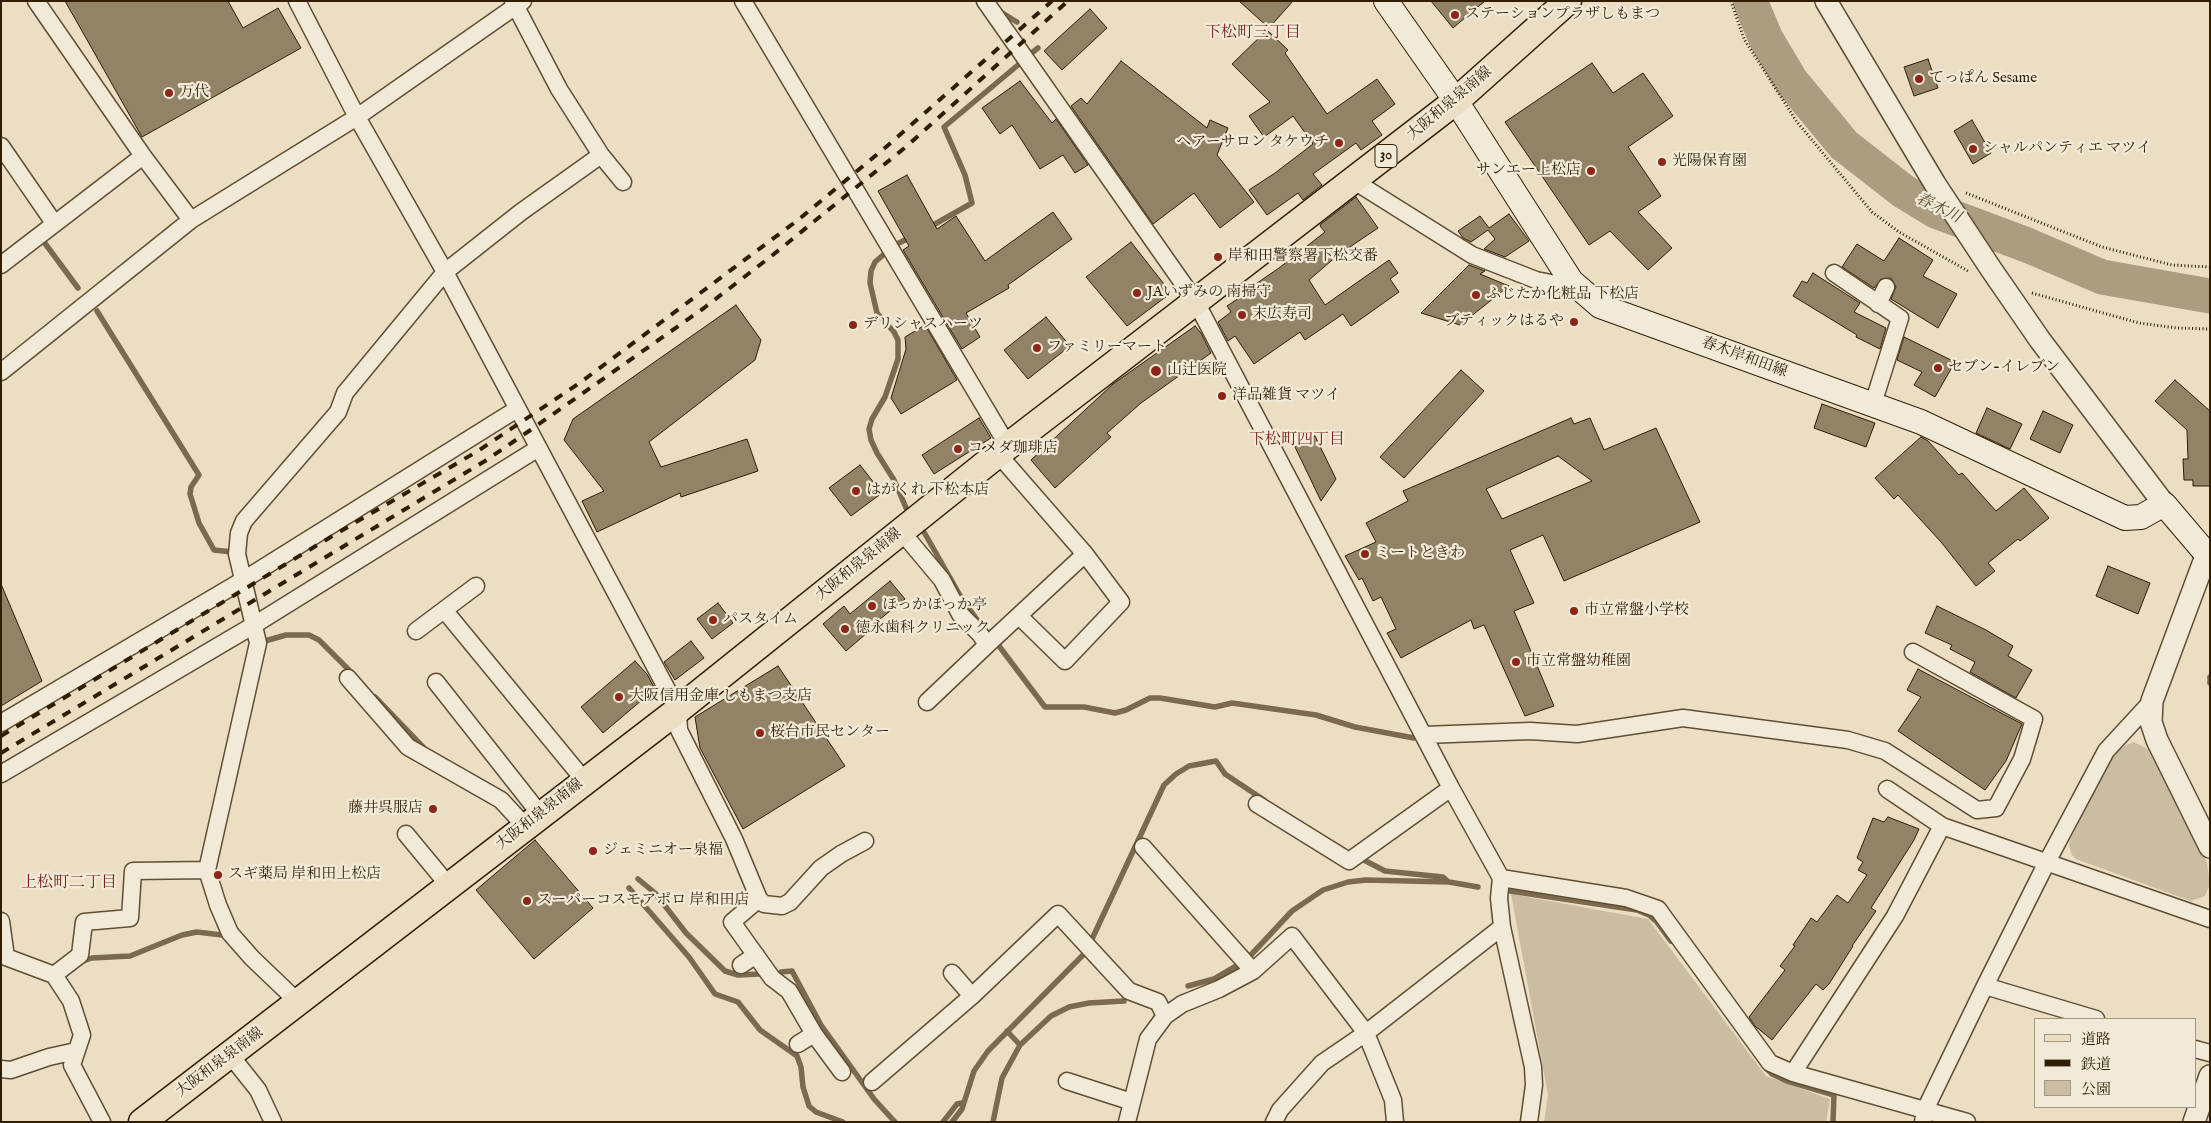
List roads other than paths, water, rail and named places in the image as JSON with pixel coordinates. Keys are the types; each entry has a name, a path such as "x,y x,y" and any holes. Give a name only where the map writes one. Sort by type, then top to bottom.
{"main road":[{"name":"春木岸和田線","path":"1386,1 1456,101 1571,281 1600,306 1873,404 1946,433 2125,518 2141,517 2164,504"},
{"name":"大阪和泉泉南線","path":"142,1122 230,1056 584,780 678,710 1003,450 1456,101 1568,1"},
{"path":"2164,504 2208,557"}],"street":[{"path":"36,1 191,220"},
{"path":"297,1 356,117 445,272 537,449 678,710 679,730 734,839 760,899 764,904 782,906 790,902 821,868 864,841"},
{"path":"742,1 1003,450 1121,602 1065,661 1019,616"},
{"path":"985,1 1196,302 1500,878 1498,898 1502,927 1533,1067 1534,1085 1530,1122"},
{"path":"1826,1 1935,184 1983,272 2040,340 2164,504"},
{"path":"1,372 191,220 356,117 517,3 559,89 601,155 623,182"},
{"path":"2,150 54,223"},
{"path":"298,1002 252,958 230,933 218,905 207,870 258,643 238,554 239,533 244,520 338,412 345,393 445,272 521,212 601,155"},
{"path":"1,265 144,156"},
{"path":"1354,181 1472,255 1536,280 1556,284 1571,281"},
{"path":"1834,273 1900,318 1873,404"},
{"path":"1878,304 1886,287"},
{"path":"1,723 245,579 517,409"},
{"path":"1,774 254,625 537,449"},
{"path":"901,532 942,580 960,614 980,634 987,645"},
{"path":"927,702 1085,554"},
{"path":"2208,557 2152,701 2151,722 2157,740 2210,847"},
{"path":"416,632 476,586"},
{"path":"445,611 584,780"},
{"path":"1424,735 1530,731 1577,734 1683,718 1848,740 1885,750 1977,810 1996,808 2022,759 2034,719 1913,652"},
{"path":"348,678 408,747 501,800 532,820"},
{"path":"436,682 532,820"},
{"path":"1924,1116 1985,986 2047,862 2106,751 2152,701"},
{"path":"1258,804 1350,861 1451,788"},
{"path":"1887,789 1942,826 2210,919"},
{"path":"1966,835 1977,810"},
{"path":"1793,1074 1895,916 1942,826"},
{"path":"406,834 449,886"},
{"path":"1142,847 1253,971"},
{"path":"54,975 80,955 84,922 130,918 132,871 207,870"},
{"path":"1500,878 1626,898 1658,909 1770,1063 1793,1074 1924,1116 1967,1122"},
{"path":"760,899 732,922 772,978 789,991 814,1034 842,1072"},
{"path":"872,1082 972,996 1058,914 1128,991 1158,1002 1165,1016"},
{"path":"1,921 6,956 54,975 71,1001 82,1035 72,1066 102,1122"},
{"path":"1274,1122 1280,1110 1322,1063 1366,1033 1502,927"},
{"path":"1127,1122 1148,1039 1165,1016 1182,1004 1219,990 1253,971 1292,936 1366,1033 1393,1100 1395,1122"},
{"path":"741,965 756,955"},
{"path":"952,973 972,996"},
{"path":"1985,986 2093,1018"},
{"path":"798,1044 814,1034"},
{"path":"2196,1049 2210,1053"},
{"path":"1,1068 11,1070 49,1056 76,1052"},
{"path":"230,1056 258,1090 273,1122"},
{"path":"2194,1122 2210,1076"},
{"path":"1066,1081 1132,1102"}],"waterway":[{"name":"春木川","path":"1750,1 1766,39 1791,81 1844,145 1903,191 1936,211 2027,245 2102,277 2210,296"},
{"path":"999,11 1017,22"},
{"path":"1028,56 1038,48"},
{"path":"928,228 972,203 965,175 944,127 1018,65"},
{"path":"895,245 911,237"},
{"path":"44,242 78,288"},
{"path":"883,255 875,262 871,271 870,283 877,313 894,332 898,340 898,359 885,397 872,419 869,429 871,440 877,453 894,480 907,510"},
{"path":"97,311 199,475 191,487 190,494 199,523 214,550 232,552"},
{"path":"924,532 962,599 981,625"},
{"path":"265,641 286,635 309,635 319,640 353,674"},
{"path":"999,646 1045,707 1084,707 1115,713 1126,710 1150,698 1215,707 1232,703 1316,715 1355,727 1414,738"},
{"path":"2210,677 2210,683"},
{"path":"375,697 424,748"},
{"path":"1092,939 1164,785 1176,774 1189,766 1216,761 1225,774 1264,800"},
{"path":"1360,858 1385,871 1443,877 1449,882 1478,887"},
{"path":"638,879 655,893 686,933 725,971 738,975 760,974"},
{"path":"1250,956 1292,911 1323,890 1348,882 1366,880 1449,882"},
{"path":"629,888 689,957 715,994 738,1002 760,1030 797,1056 809,1106 816,1112 843,1122"},
{"path":"1510,891 1637,910 1649,915 1657,922 1671,941"},
{"path":"80,962 92,958 130,956 182,935 197,932 222,935"},
{"path":"952,1122 962,1109 974,1071 988,1051 1084,954"},
{"path":"1188,986 1214,979 1238,965"},
{"path":"781,972 792,971 821,1025 874,1099 895,1122"},
{"path":"993,1122 1002,1078 1020,1045 1051,1016 1069,1007 1089,1003 1124,1001"},
{"path":"1007,1031 1020,1045"},
{"path":"1765,1067 1772,1074 1787,1081 1834,1095 1833,1122"},
{"path":"943,1122 957,1104 962,1103"}],"railway":[{"path":"1,736 334,535 478,451 581,382 798,220 886,147 1052,1"},
{"path":"1,753 485,461 704,308 907,146 1068,1"}],"place":[{"name":"ステーションプラザしもまつ","path":"1455,15"},
{"name":"てっぱん Sesame","path":"1919,79"},
{"name":"万代","path":"169,93"},
{"name":"ヘアーサロン タケウチ","path":"1339,143"},
{"name":"シャルパンティエ マツイ","path":"1973,149"},
{"name":"光陽保育園","path":"1662,162"},
{"name":"サンエー上松店","path":"1591,171"},
{"name":"岸和田警察署下松交番","path":"1218,257"},
{"name":"JAいずみの 南掃守","path":"1137,293"},
{"name":"ふじたか化粧品 下松店","path":"1476,295"},
{"name":"末広寿司","path":"1242,315"},
{"name":"ブティックはるや","path":"1574,322"},
{"name":"デリシャスハーツ","path":"853,325"},
{"name":"ファミリーマート","path":"1037,348"},
{"name":"セブン-イレブン","path":"1938,368"},
{"name":"山辻医院","path":"1156,371"},
{"name":"洋品雑貨 マツイ","path":"1222,396"},
{"name":"コメダ珈琲店","path":"958,449"},
{"name":"はがくれ 下松本店","path":"856,491"},
{"name":"ミートときわ","path":"1365,554"},
{"name":"ほっかほっか亭","path":"872,606"},
{"name":"市立常盤小学校","path":"1574,611"},
{"name":"パスタイム","path":"713,620"},
{"name":"徳永歯科クリニック","path":"845,629"},
{"name":"市立常盤幼稚園","path":"1516,662"},
{"name":"大阪信用金庫 しもまつ支店","path":"619,697"},
{"name":"桜台市民センター","path":"760,733"},
{"name":"藤井呉服店","path":"433,809"},
{"name":"ジェミニオー泉福","path":"593,851"},
{"name":"スギ薬局 岸和田上松店","path":"218,875"},
{"name":"スーパーコスモアポロ 岸和田店","path":"527,901"}],"district":[{"name":"下松町三丁目","path":"1253,34"},
{"name":"下松町四丁目","path":"1297,441"},
{"name":"上松町二丁目","path":"69,884"}]}
